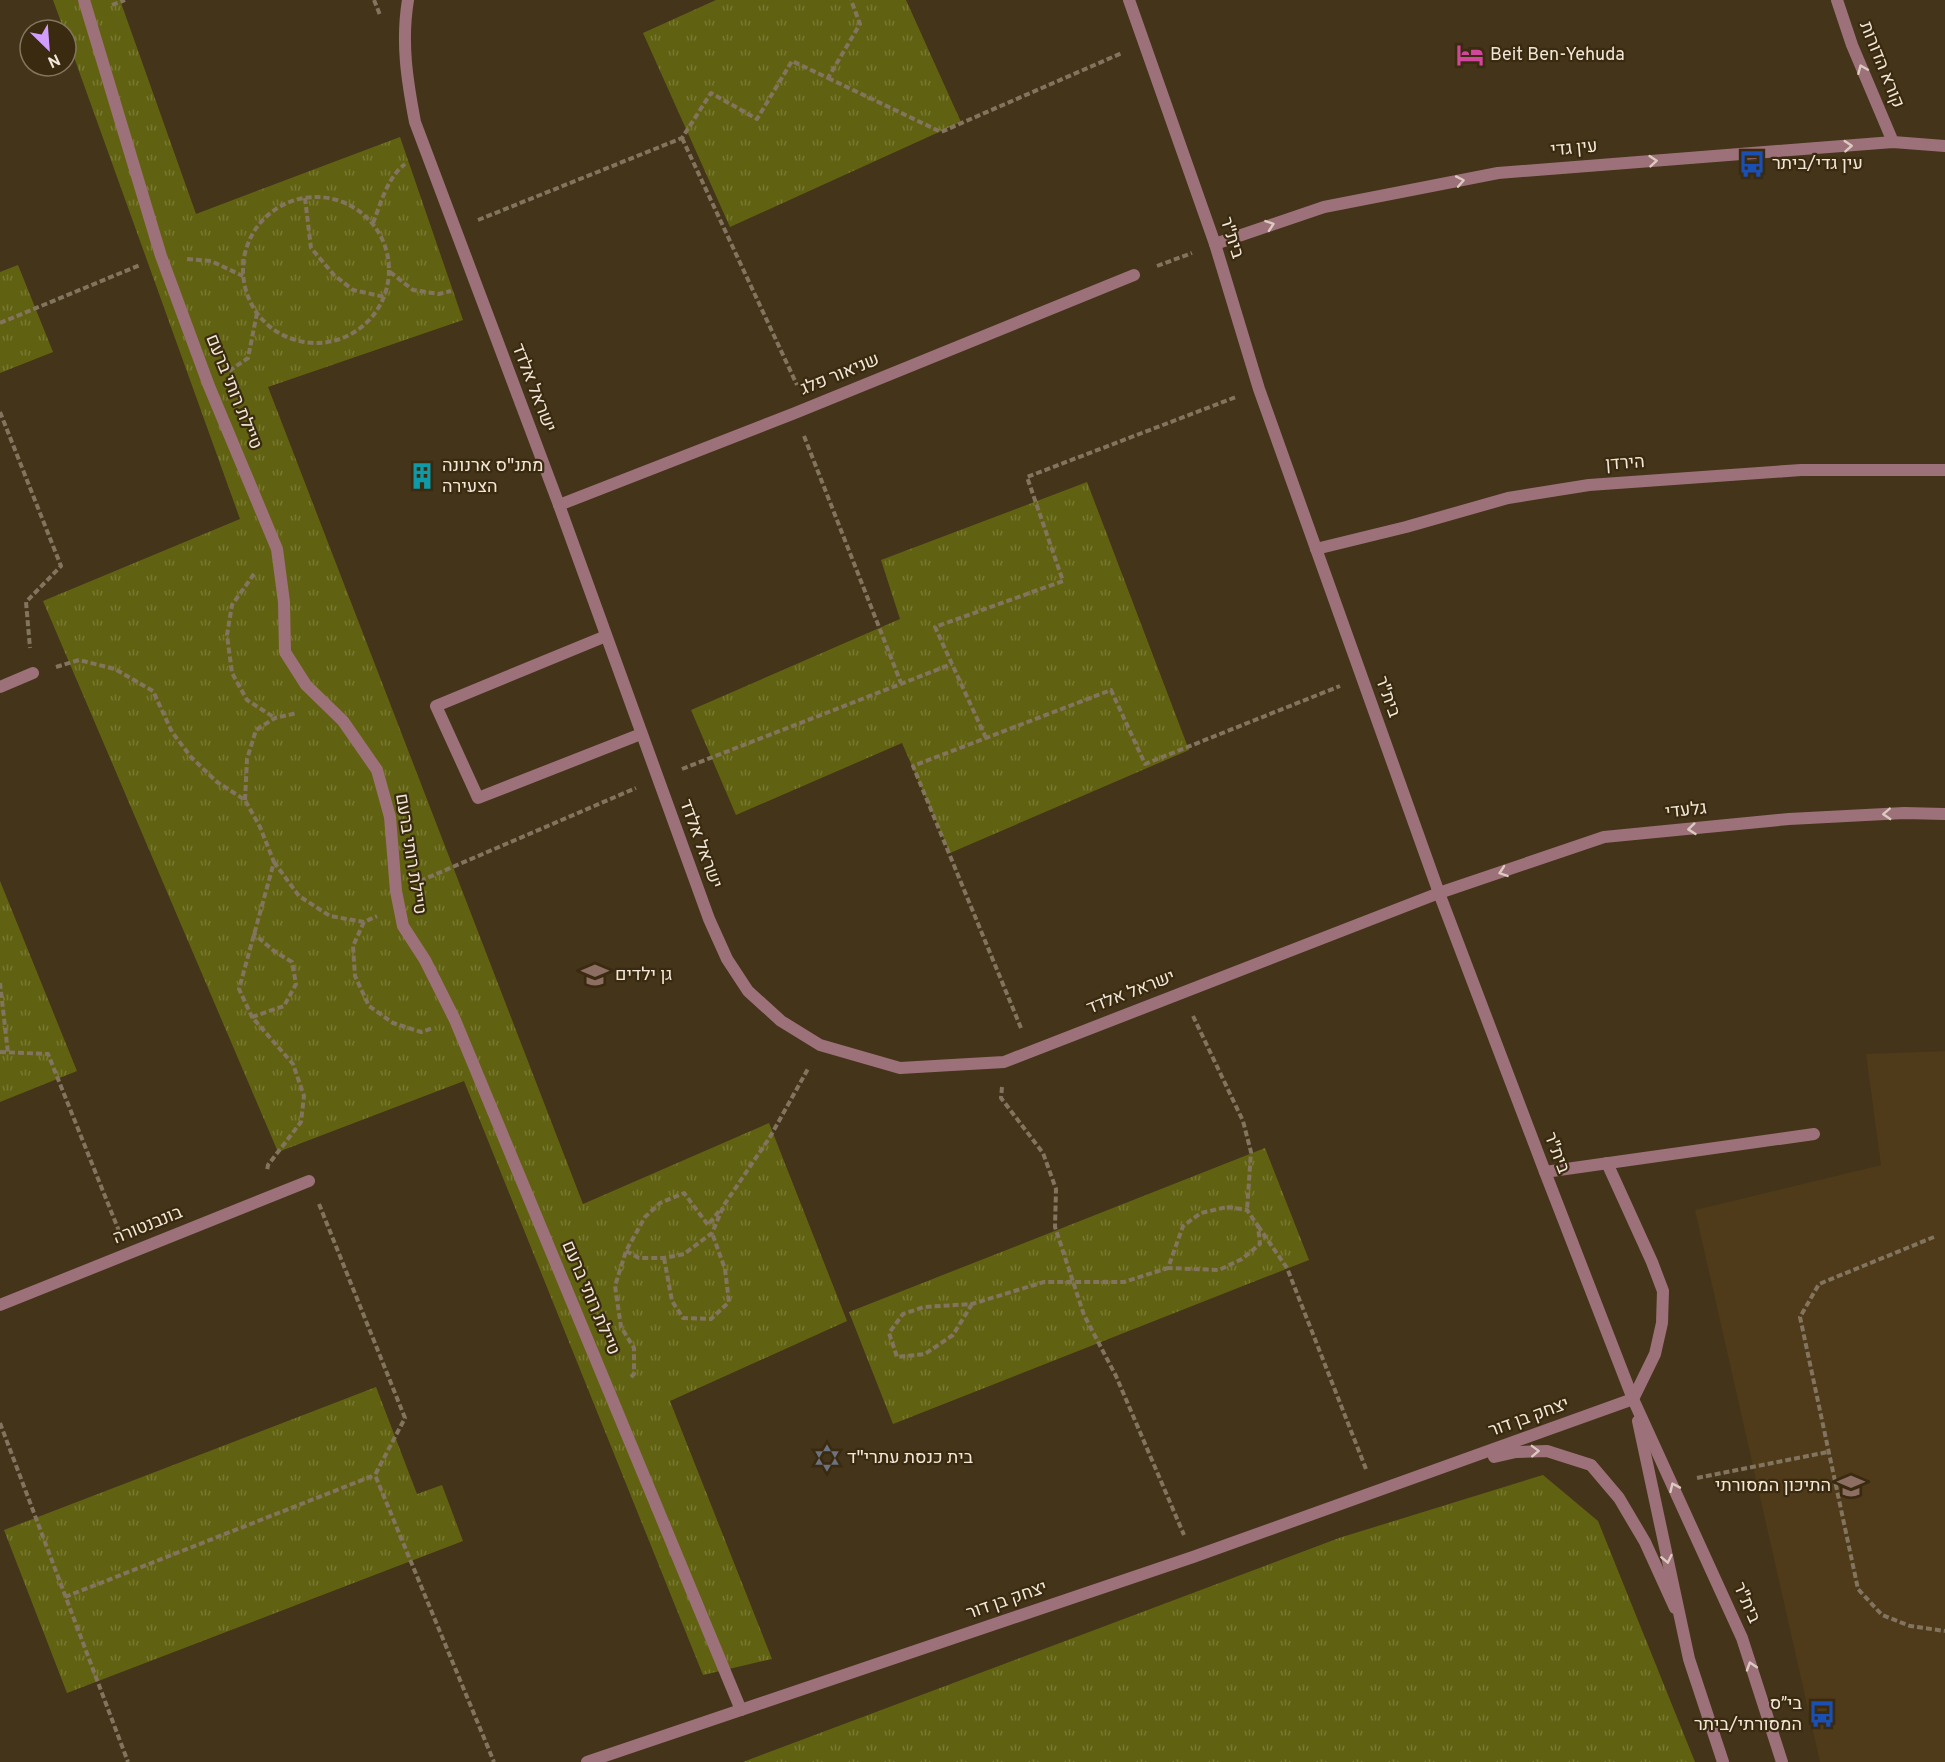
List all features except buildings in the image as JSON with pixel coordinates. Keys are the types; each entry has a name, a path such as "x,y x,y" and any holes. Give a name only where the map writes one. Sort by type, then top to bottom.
{"street":[{"name":"טיילת רותי ברעם","path":"84,0 161,256 209,386 277,549 284,602 285,652 306,685 343,721 377,771 390,817 396,891 404,926 425,960 455,1020 741,1710"},
{"name":"ישראל אלדד","path":"408,0 404,51 415,122 559,505 709,919 727,958 748,991 781,1021 820,1045 900,1068 1004,1062 1439,893"},
{"name":"בית\"ר","path":"1129,0 1215,244 1259,389 1360,678 1439,893 1634,1399 1742,1638 1782,1762"},
{"name":"קורא הדורות","path":"1837,0 1852,45 1893,142"},
{"name":"עין גדי","path":"1215,244 1324,207 1498,173 1893,142 1945,146"},
{"name":"שניאור פלג","path":"559,505 795,413 1134,275"},
{"name":"הירדן","path":"1316,549 1406,527 1508,498 1589,485 1801,470 1945,470"},
{"path":"606,636 436,706 478,798 641,734"},
{"path":"0,687 33,673"},
{"name":"גלעדי","path":"1439,893 1604,837 1790,819 1904,813 1945,814"},
{"path":"1545,1172 1814,1134"},
{"path":"1607,1164 1652,1262 1663,1292 1662,1323 1655,1354 1634,1399"},
{"name":"בונבנטורה","path":"0,1305 309,1180"},
{"name":"בית\"ר","path":"1634,1399 1689,1659 1723,1762"},
{"name":"יצחק בן דור","path":"587,1762 1193,1557 1634,1399"},
{"name":"יצחק בן דור","path":"1437,1471 1516,1452 1547,1451 1591,1465"},
{"name":"בית\"ר","path":"1591,1465 1619,1498 1645,1542 1680,1619"}],"path":[{"path":"828,78 860,24 851,0"},
{"path":"455,230 682,138 711,93 757,119 792,61 941,132 1144,43"},
{"path":"682,138 807,408"},
{"path":"373,223 396,171 425,148"},
{"path":"305,198 311,248 334,275 353,290 385,297"},
{"path":"305,198 330,198 354,207 373,223 386,246 390,272 385,297 371,318 351,334 327,342 299,341 276,331 257,313 246,291 243,276 245,251 256,228 274,210 305,198"},
{"path":"1134,275 1215,244"},
{"path":"0,323 161,256 211,261 243,276"},
{"path":"390,272 412,290 439,294 476,285"},
{"path":"209,386 248,358 257,313"},
{"path":"986,738 935,627 1063,581 1027,477 1259,389"},
{"path":"0,412 61,566 26,602 33,673 80,660 115,669 153,691 172,732 191,757 217,782 245,800 260,827 273,862 299,896 330,916 364,922 399,907"},
{"path":"795,413 901,683"},
{"path":"275,718 247,700 232,673 227,635 232,605 246,582 277,549"},
{"path":"396,891 657,779 952,663"},
{"path":"1030,1051 913,766 1111,690 1145,764 1360,678"},
{"path":"245,800 247,759 256,730 275,718 331,709"},
{"path":"265,1198 268,1165 301,1122 304,1096 293,1064 252,1017 239,989 273,862"},
{"path":"364,922 353,946 355,976 369,1006 393,1023 422,1032 455,1020"},
{"path":"252,1017 284,1006 296,984 292,962 274,951 253,933"},
{"path":"0,983 8,1053"},
{"path":"1182,993 1243,1122 1251,1152 1247,1210 1287,1268 1375,1492"},
{"path":"612,1396 634,1374 634,1348 621,1327 615,1286 626,1251 645,1217 660,1203 684,1193 708,1225 770,1137 820,1045"},
{"path":"0,1052 48,1054 111,1211"},
{"path":"1004,1062 1001,1098 1043,1153 1056,1189 1055,1227 1084,1316 1116,1376 1193,1557"},
{"path":"65,1597 375,1475 405,1418 309,1180"},
{"path":"626,1251 639,1258 664,1258 684,1254 712,1233 724,1204"},
{"path":"1168,1268 1183,1226 1202,1212 1227,1207 1247,1210"},
{"path":"972,1304 953,1335 925,1354 897,1357 889,1333 903,1314 924,1307 972,1304 1044,1282 1124,1282 1168,1268 1219,1270 1242,1259 1260,1244 1258,1226"},
{"path":"664,1258 672,1301 683,1318 711,1319 729,1302 725,1269 712,1233"},
{"path":"1934,1236 1819,1284 1800,1317 1858,1588 1882,1615 1910,1626 1945,1631"},
{"path":"0,1423 128,1762"},
{"path":"1672,1483 1828,1452"},
{"path":"375,1475 494,1762"}],"shaded area":[{"name":"התיכון המסורתי","path":"1945,1051 1945,1762 1820,1762 1695,1210 1881,1165 1866,1054"}],"green space":[{"path":"53,0 120,0 196,214 400,137 463,320 268,387 583,1204 769,1123 847,1321 670,1401 772,1659 703,1675 464,1081 278,1152 43,601 240,519 78,68 78,18 60,18"},
{"path":"716,0 906,0 961,122 730,227 643,33"},
{"path":"18,265 53,352 0,373 0,272"},
{"path":"1087,482 1189,750 950,853 902,743 736,815 691,710 900,619 881,560"},
{"path":"0,881 77,1071 0,1102"},
{"path":"1265,1148 1309,1260 893,1424 849,1312"},
{"path":"376,1387 417,1494 442,1485 463,1541 67,1693 4,1530"},
{"path":"1543,1475 1598,1521 1695,1762 743,1762 1339,1538"}],"place":[{"name":"Beit Ben-Yehuda","path":"1470,55"},
{"name":"עין גדי/ביתר","path":"1752,164"},
{"name":"מתנ\"ס ארנונה הצעירה","path":"422,476"},
{"name":"גן ילדים","path":"595,975"},
{"name":"בית כנסת עתרי\"ד","path":"827,1458"},
{"name":"התיכון המסורתי","path":"1851,1486"},
{"name":"בי״ס המסורתי/ביתר","path":"1822,1714"}]}
